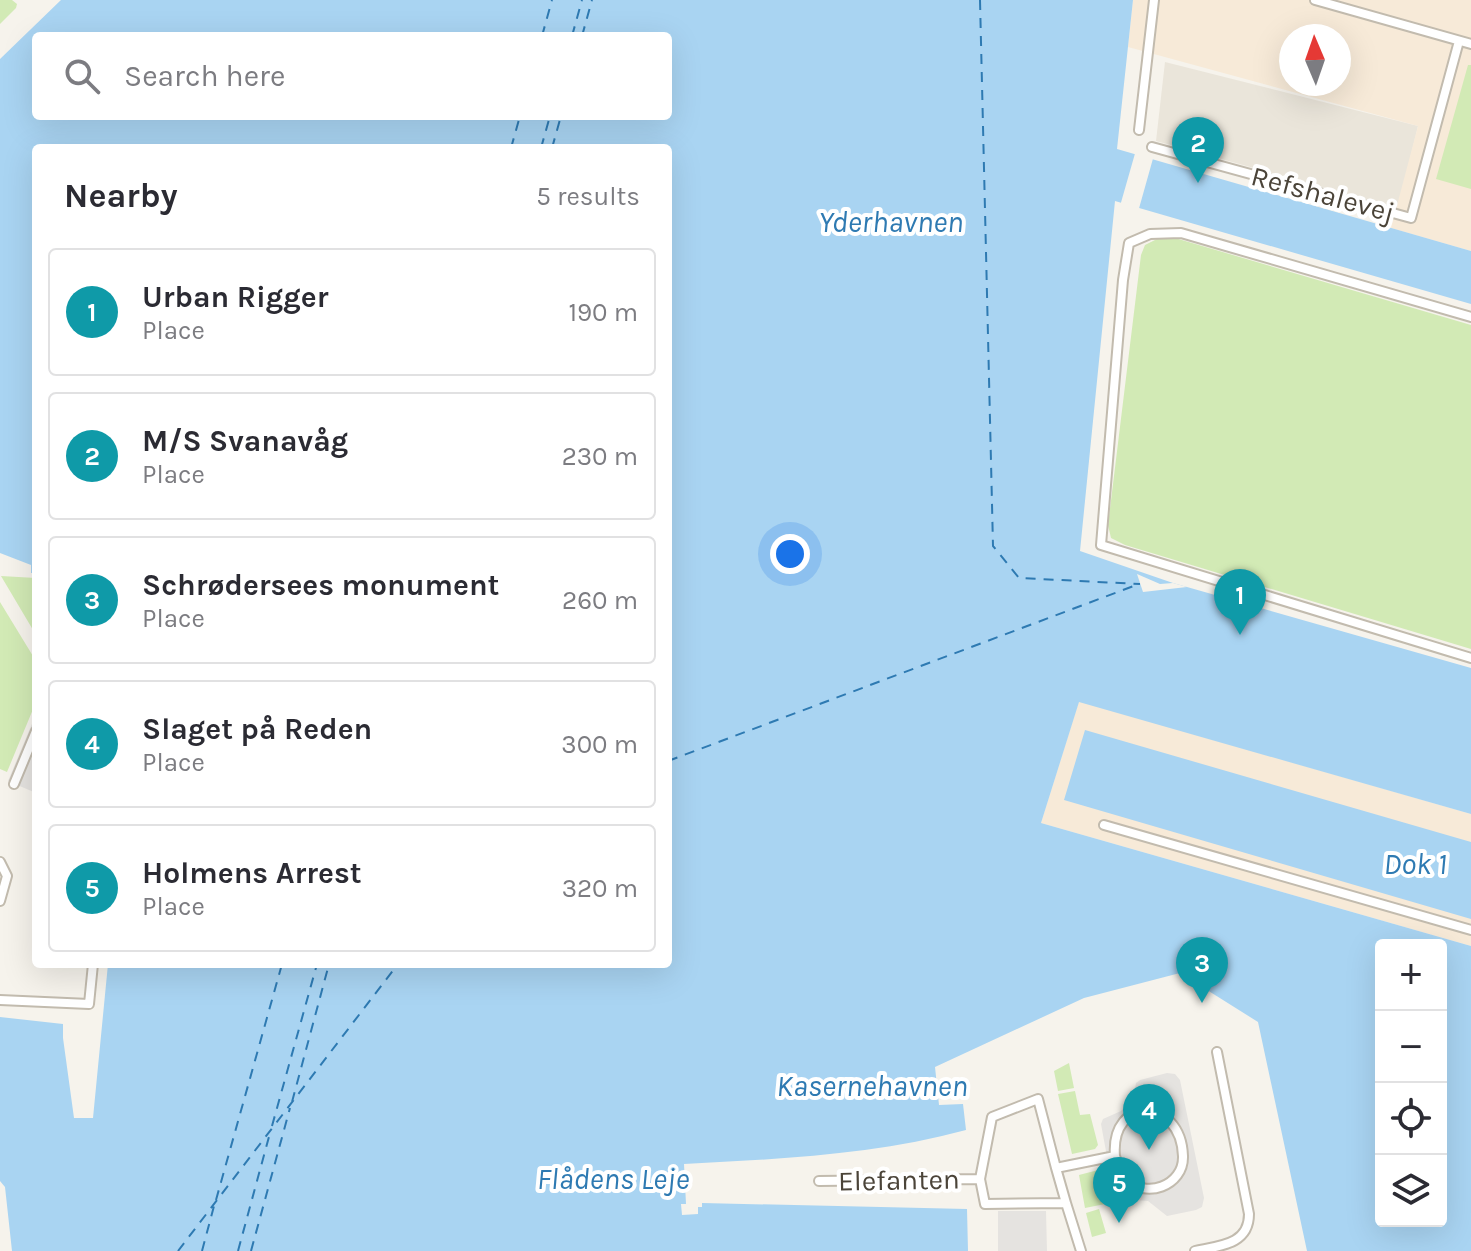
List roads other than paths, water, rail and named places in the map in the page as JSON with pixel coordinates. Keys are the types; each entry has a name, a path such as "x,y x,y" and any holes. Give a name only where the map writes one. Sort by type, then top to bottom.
{"lane":[{"path":"1139,130 1154,0"},
{"path":"1315,0 1355,6 1471,44"},
{"name":"Refshalevej","path":"1152,147 1411,218 1459,41"},
{"path":"1471,317 1181,233 1150,234 1129,243 1101,545 1471,658"},
{"path":"14,784 32,741"},
{"path":"1104,825 1471,930"},
{"path":"0,862 7,876 0,901"},
{"path":"0,1000 89,1004 93,968"},
{"path":"1195,1251 1235,1242 1249,1225 1217,1052"},
{"path":"1066,1203 985,1204 980,1179 992,1117 1038,1099 1081,1251"},
{"path":"1146,1111 1159,1113 1172,1121 1178,1129 1184,1157 1175,1178 1161,1187 1150,1189 1140,1188 1125,1178 1115,1156 1114,1141 1120,1125 1130,1116 1146,1111"},
{"path":"1056,1168 1115,1156"},
{"name":"Elefanten","path":"819,1181 980,1179"}],"water":[{"path":"61,0 1133,0 1117,149 1471,251 1471,304 1115,201 1080,551 1173,583 1471,668 1471,814 1079,702 1041,823 1447,939 1375,939 1375,1227 1447,1227 1447,939 1471,946 1471,1251 1307,1251 1258,1022 1180,973 1084,998 935,1067 939,1105 963,1104 966,1130 861,1150 791,1158 684,1164 686,1204 681,1204 682,1215 698,1214 702,1203 967,1209 968,1251 12,1251 5,1187 0,1181 0,1017 63,1024 74,1118 93,1118 108,968 672,968 672,144 32,144 32,573 31,565 0,553 0,59"},
{"name":"Dok 1","path":"1085,730 1471,842 1471,919 1064,800"}],"place":[{"name":"M/S Svanavåg","path":"1198,183"},
{"name":"Urban Rigger","path":"1240,635"},
{"name":"Schrødersees monument","path":"1202,1003"},
{"name":"Slaget på Reden","path":"1149,1150"},
{"name":"Holmens Arrest","path":"1119,1223"}],"water label":[{"name":"Yderhavnen","path":"891,222"},
{"name":"Kasernehavnen","path":"872,1086"},
{"name":"Flådens Leje","path":"613,1179"}]}
